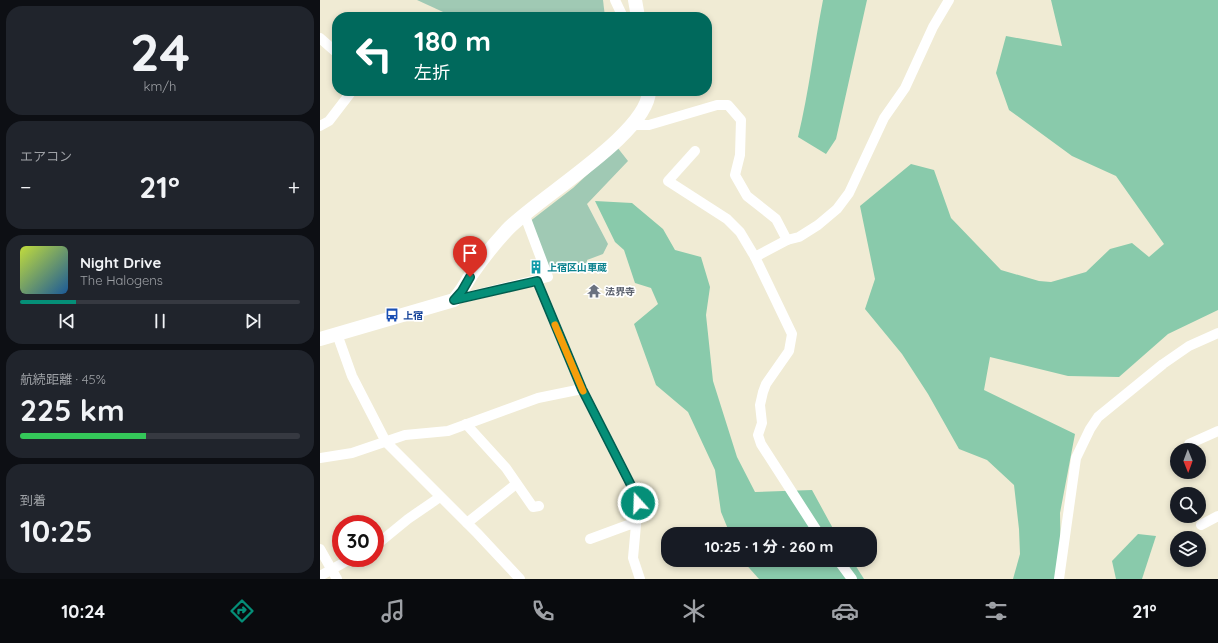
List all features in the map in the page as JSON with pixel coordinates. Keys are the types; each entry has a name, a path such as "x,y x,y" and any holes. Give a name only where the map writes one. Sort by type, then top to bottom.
{"street":[{"path":"615,0 620,12"},
{"path":"635,0 637,12"},
{"path":"755,257 787,240 799,237 818,225 836,209 849,193 884,118 904,88 949,0"},
{"path":"320,38 332,49"},
{"path":"320,126 329,121 348,96"},
{"path":"454,300 462,291 486,255 509,228 599,156 632,125 645,108 648,96"},
{"path":"632,125 649,125 717,105 728,105 740,120 740,155 735,175 747,196 776,219 787,240"},
{"path":"695,151 668,181 727,219 740,232 755,257 792,334 789,351 763,392 760,405 762,424 758,435 761,444 814,527"},
{"path":"320,338 454,300 537,281 548,277 525,216"},
{"path":"537,281 582,389 636,495 638,503 633,558 640,579"},
{"path":"337,334 352,376 386,442 467,523 520,579"},
{"path":"1060,579 1076,458 1098,417 1163,364 1189,346 1218,334"},
{"path":"320,458 352,453 404,435 448,431 538,398 582,389"},
{"path":"466,424 506,468 533,506 539,506"},
{"path":"1190,443 1218,431"},
{"path":"467,523 516,484"},
{"path":"384,539 440,496"},
{"path":"1200,525 1218,516"},
{"path":"590,539 628,525 636,524"},
{"path":"320,549 337,579"},
{"path":"320,576 335,567"},
{"path":"843,567 852,579"}],"green space":[{"path":"417,0 603,0 604,12 443,12"},
{"path":"823,0 867,0 836,139 826,154 798,137"},
{"path":"1051,0 1218,0 1218,310 1168,334 1119,377 1068,376 990,357 984,390 1075,434 1060,513 1061,572 1059,579 1013,579 1020,554 1014,485 987,460 959,449 928,394 902,354 865,309 875,279 860,206 911,164 934,170 951,218 1001,270 1039,281 1051,282 1086,272 1110,249 1132,243 1149,257 1164,244 1116,176 1072,156 1009,110 996,73 1006,36 1062,46"},
{"path":"617,147 628,161 587,204 608,244 603,254 587,260 589,270 550,272 529,222 573,188"},
{"path":"595,201 632,203 663,229 675,250 701,257 710,287 706,315 713,381 737,457 755,492 812,490 832,527 727,527 721,512 715,470 688,412 656,385 634,324 658,304 651,288 635,283 624,250 615,242"},
{"path":"1138,534 1156,536 1142,579 1116,579 1112,561"},
{"path":"748,567 856,567 864,579 759,579"}],"slow traffic":[{"path":"555,325 583,391"}],"place":[{"name":"上宿区山車蔵","path":"536,267"},
{"name":"法界寺","path":"594,291"},
{"name":"上宿","path":"392,315"}],"route":[{"path":"470,277 462,291 454,300 537,281 582,389 636,495 638,503"}]}
